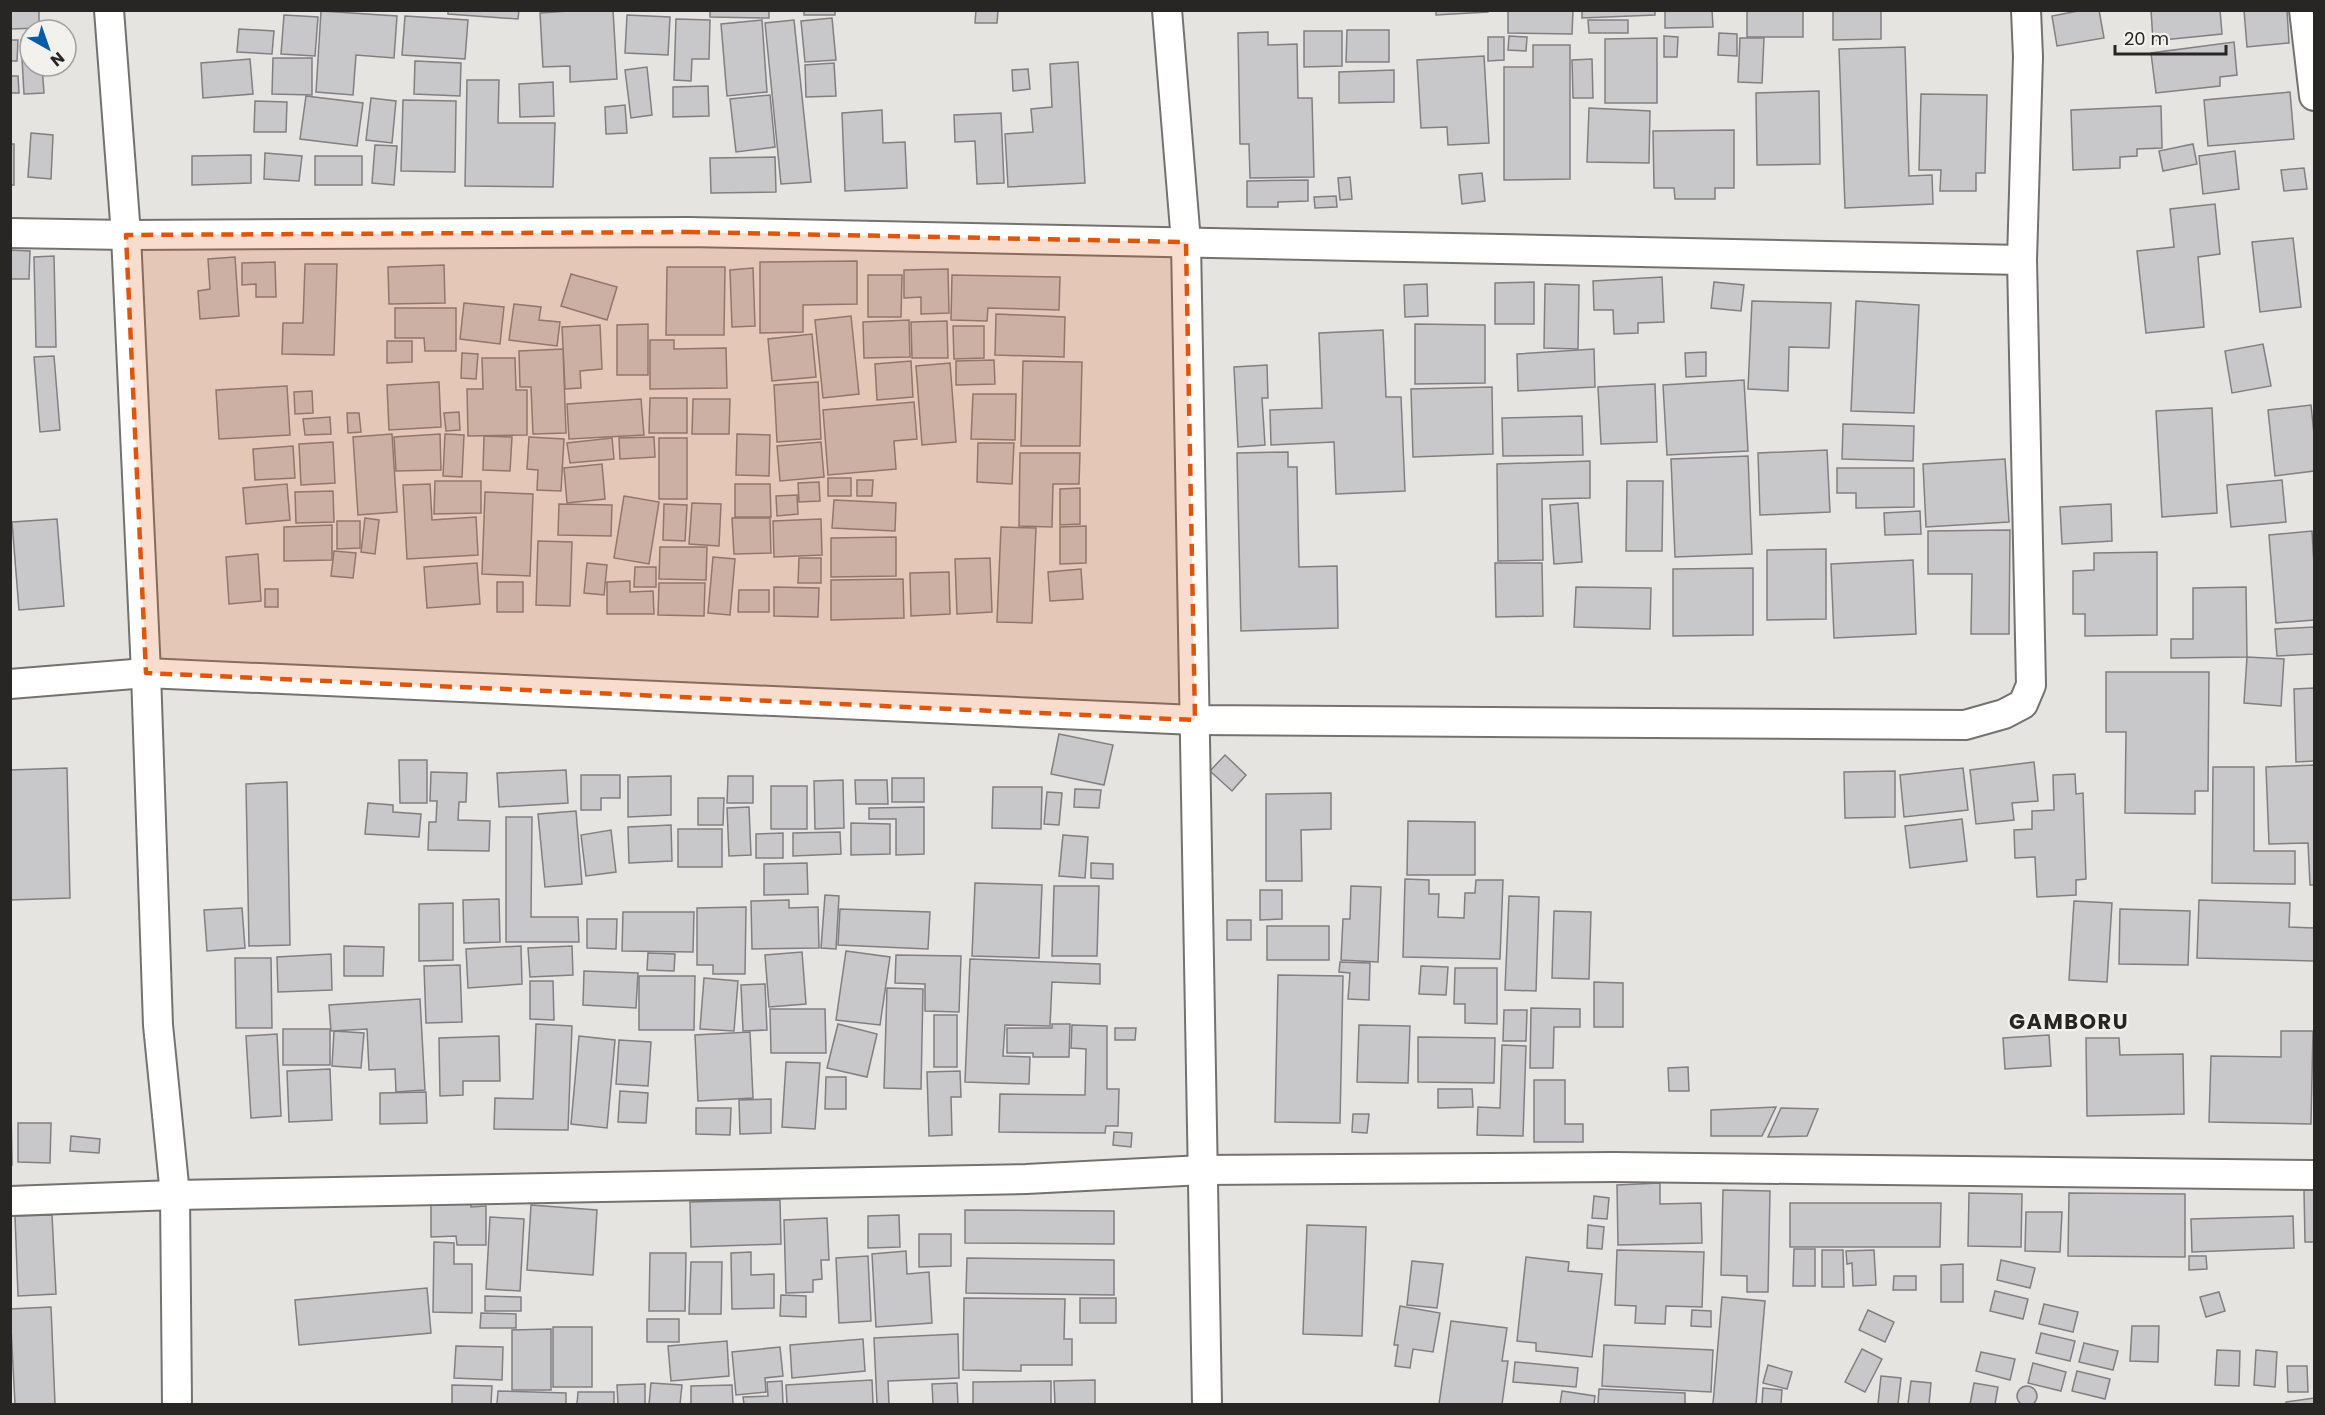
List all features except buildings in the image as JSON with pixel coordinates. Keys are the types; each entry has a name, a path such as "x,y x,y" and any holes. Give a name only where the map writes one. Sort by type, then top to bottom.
{"street":[{"path":"109,10 126,235 146,673 158,1025 175,1195 177,1404"},
{"path":"1167,10 1186,242 1207,1404"},
{"path":"10,684 146,673 1195,720 1965,725 2004,714 2023,704 2031,685 2022,260 2028,57 2026,10"},
{"path":"2304,10 2314,96"},
{"path":"10,233 126,235 688,232 2022,260"},
{"path":"10,1201 175,1195 1026,1179 1203,1170 1614,1167 2314,1174"}],"highlighted area":[{"path":"688,232 1186,242 1195,720 146,673 126,235"}],"district":[{"name":"GAMBORU","path":"2069,1021"}]}
